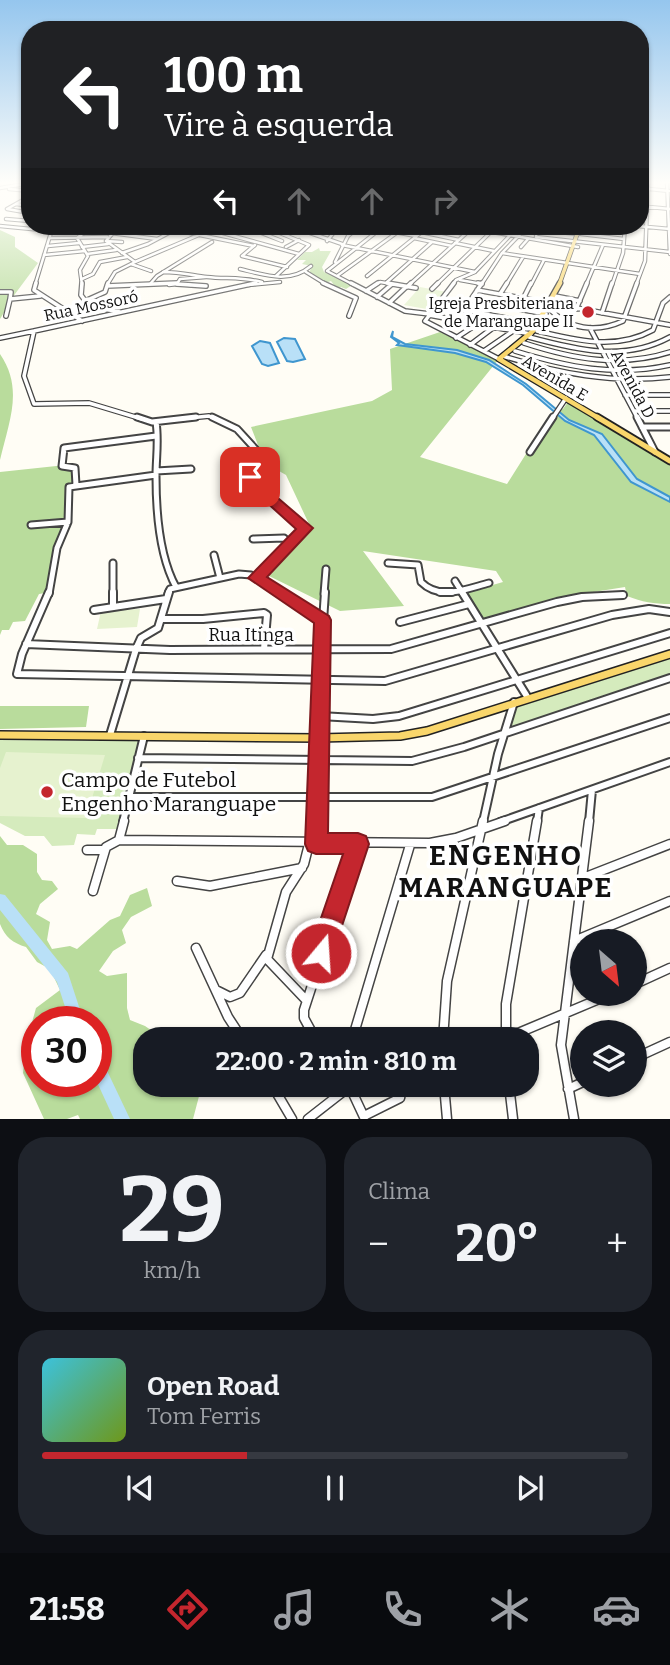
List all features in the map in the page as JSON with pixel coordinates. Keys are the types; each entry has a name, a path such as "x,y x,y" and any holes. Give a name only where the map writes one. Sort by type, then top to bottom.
{"main road":[{"path":"549,305 580,235"},
{"path":"502,358 515,351 533,335 569,264"},
{"path":"502,358 533,335 545,314"},
{"name":"Avenida E","path":"502,358 670,461"},
{"path":"0,735 319,738 413,734 670,654"}],"street":[{"path":"52,235 34,286 40,296 82,321"},
{"path":"44,255 83,249 107,241 110,235"},
{"path":"131,235 157,239"},
{"path":"122,253 165,235"},
{"path":"85,301 106,292 107,281 114,271 199,235"},
{"path":"206,235 254,246"},
{"path":"231,235 299,254"},
{"path":"268,235 282,241"},
{"path":"276,276 309,245 286,235"},
{"path":"313,235 342,245 475,272"},
{"path":"327,241 332,235"},
{"path":"335,263 342,245 353,235"},
{"path":"371,235 327,271 410,312 533,335 597,342 641,337 653,330 663,303 670,297"},
{"path":"337,276 394,235"},
{"path":"417,235 494,251"},
{"path":"417,235 432,242 455,243"},
{"path":"367,276 417,235"},
{"path":"389,303 464,235"},
{"path":"432,289 488,235"},
{"path":"430,314 457,279 475,272 510,235 577,245 603,244 670,252 669,236"},
{"path":"535,235 577,245"},
{"path":"589,235 624,239"},
{"path":"601,313 625,247 625,235"},
{"path":"549,305 561,320 590,328 618,325 626,317 640,274 646,249 646,235"},
{"path":"51,238 78,236 122,243"},
{"path":"78,236 88,258 80,265 80,293 89,306 89,319"},
{"path":"464,310 502,253 517,236"},
{"path":"521,247 528,239"},
{"path":"286,247 299,240"},
{"path":"107,241 133,262 151,271"},
{"path":"150,285 163,272 212,242"},
{"path":"377,297 432,242"},
{"path":"261,243 242,256 287,267"},
{"path":"576,309 603,244"},
{"path":"48,246 116,250"},
{"path":"502,253 640,274"},
{"path":"82,279 93,274 100,262 127,257"},
{"path":"500,295 523,257"},
{"path":"523,299 544,260"},
{"path":"240,269 294,278 311,266"},
{"path":"163,272 189,272 206,277"},
{"path":"306,272 314,279 356,298 349,316"},
{"path":"177,284 180,279 206,277 244,277 262,282"},
{"path":"457,279 482,284"},
{"name":"Rua Mossoró","path":"256,578 305,528 249,480 269,464 242,434 209,416 156,422 89,403 34,404 24,376 34,331 262,282 280,282"},
{"path":"366,291 376,282 416,289"},
{"path":"107,286 206,286"},
{"path":"477,290 670,325"},
{"path":"0,292 11,292 6,316"},
{"path":"10,299 40,296"},
{"path":"555,296 580,301"},
{"path":"470,300 545,314"},
{"path":"437,305 538,324"},
{"path":"89,306 122,313"},
{"name":"Avenida E","path":"430,314 425,321 484,352 502,358"},
{"path":"456,338 474,326"},
{"path":"470,345 494,327"},
{"name":"Avenida D","path":"590,328 655,452"},
{"path":"0,338 34,331"},
{"path":"484,352 513,331"},
{"path":"533,335 568,347 602,352 644,349 670,337"},
{"path":"524,343 563,355 607,361 650,358 670,352"},
{"path":"515,351 563,364 612,370 670,365"},
{"path":"502,358 563,374 617,380 670,378"},
{"path":"625,395 670,395"},
{"path":"530,452 566,398"},
{"path":"634,411 670,411"},
{"path":"156,422 159,443 156,473 163,547 170,576 176,587"},
{"path":"642,428 669,428"},
{"path":"76,485 75,468 62,466 64,448 156,436"},
{"path":"191,469 76,485 68,489 68,522 57,548 48,599 16,670 21,675 394,680 612,615 649,610 670,612"},
{"path":"31,525 68,522"},
{"path":"253,539 284,538 287,541 284,552"},
{"path":"214,555 220,578"},
{"path":"388,563 418,565 419,578 428,590 461,591 489,583"},
{"path":"113,564 113,606"},
{"path":"218,991 230,997 240,993 267,953 286,892 302,868 313,844 318,798 319,680 326,569"},
{"path":"94,610 166,596 176,587 239,574 256,578 323,620"},
{"path":"455,581 528,698"},
{"name":"Rua Itinga","path":"26,644 136,649 391,649 572,598 623,595"},
{"path":"110,735 136,649 141,638 156,631 162,619 166,596"},
{"path":"400,622 468,604"},
{"path":"162,619 203,619 266,613 264,649"},
{"path":"320,716 373,719 399,716 670,633"},
{"path":"138,758 412,761 464,747 505,731 670,678"},
{"path":"444,1027 447,981 514,702"},
{"path":"130,797 432,797 670,718"},
{"path":"119,840 144,736"},
{"path":"93,891 105,850 109,844 119,840 410,845 456,838 670,762"},
{"path":"576,929 592,790"},
{"path":"505,1027 506,1004 539,808"},
{"path":"308,1027 305,1005 358,844"},
{"path":"583,878 670,844"},
{"path":"356,1027 410,845"},
{"path":"87,850 105,850"},
{"path":"177,881 210,886 302,868"},
{"path":"604,929 670,901"},
{"path":"196,948 235,1027"},
{"path":"267,953 269,964 305,1005"},
{"path":"570,968 561,1045 574,1119"},
{"path":"648,978 670,968"},
{"path":"532,1027 581,1006"},
{"path":"647,1053 670,1042"},
{"path":"279,1097 292,1119"},
{"path":"308,1119 335,1097"},
{"path":"354,1097 365,1118 400,1097"},
{"path":"445,1097 447,1119"},
{"path":"510,1097 513,1119"}],"green space":[{"path":"0,233 7,233 15,237 15,247 38,263 0,319"},
{"path":"319,248 320,251 331,251 322,267 324,272 352,285 346,289 337,289 331,281 325,283 309,273 312,266 302,264 306,260 297,260 305,252"},
{"path":"420,287 447,292 432,310 404,305"},
{"path":"440,332 498,360 420,457 507,484 553,411 563,409 568,402 670,464 670,604 627,596 625,587 562,597 483,621 465,593 503,582 496,571 363,551 404,606 340,611 267,575 307,534 309,524 286,475 265,463 251,427 372,401 392,390 390,349"},
{"path":"0,354 7,367 13,393 0,460"},
{"path":"75,464 66,520 45,593 39,594 25,621 13,622 9,630 2,630 0,635 0,472"},
{"path":"140,609 137,627 97,629 101,611"},
{"path":"670,654 670,677 508,729 514,702"},
{"path":"0,706 89,706 86,727 0,729"},
{"path":"0,740 140,741 118,829 97,829 95,835 77,834 74,845 52,846 44,836 25,836 0,823"},
{"name":"Campo de Futebol Engenho Maranguape","path":"6,752 105,755 86,818 0,816 0,768"},
{"path":"0,836 7,845 23,845 37,854 37,872 42,880 52,881 58,889 40,904 36,914 50,922 47,940 52,949 70,946 77,949 110,920 120,916 130,895 147,888 152,906 131,917 122,930 126,943 113,951 99,971 107,976 127,973 127,1008 130,1020 146,1027 133,1027 133,1097 199,1097 193,1119 80,1119 78,1115 67,1119 44,1119 34,1097 112,1097 112,1006 39,1006 60,990 50,969 37,962 26,947 17,944 4,933 0,924"}],"water":[{"path":"393,331 392,337 405,344 457,350 489,360 526,384 569,420 602,434 637,479 670,497 670,502 631,482 594,435 565,421 523,385 486,362 455,353 397,345 399,343 391,337"},
{"path":"284,338 295,339 305,359 287,361 277,342"},
{"path":"260,341 270,343 279,363 268,366 262,364 252,346"}],"waterway":[{"path":"0,900 63,978 72,1006"},
{"path":"112,1097 122,1119"}],"place":[{"name":"Igreja Presbiteriana de Maranguape II","path":"588,312"},
{"name":"Campo de Futebol Engenho Maranguape","path":"47,792"}],"district":[{"name":"ENGENHO MARANGUAPE","path":"506,871"}],"route":[{"path":"250,477 248,478 253,485 305,528 256,578 323,620 319,680 316,844 358,844 321,953"}]}
